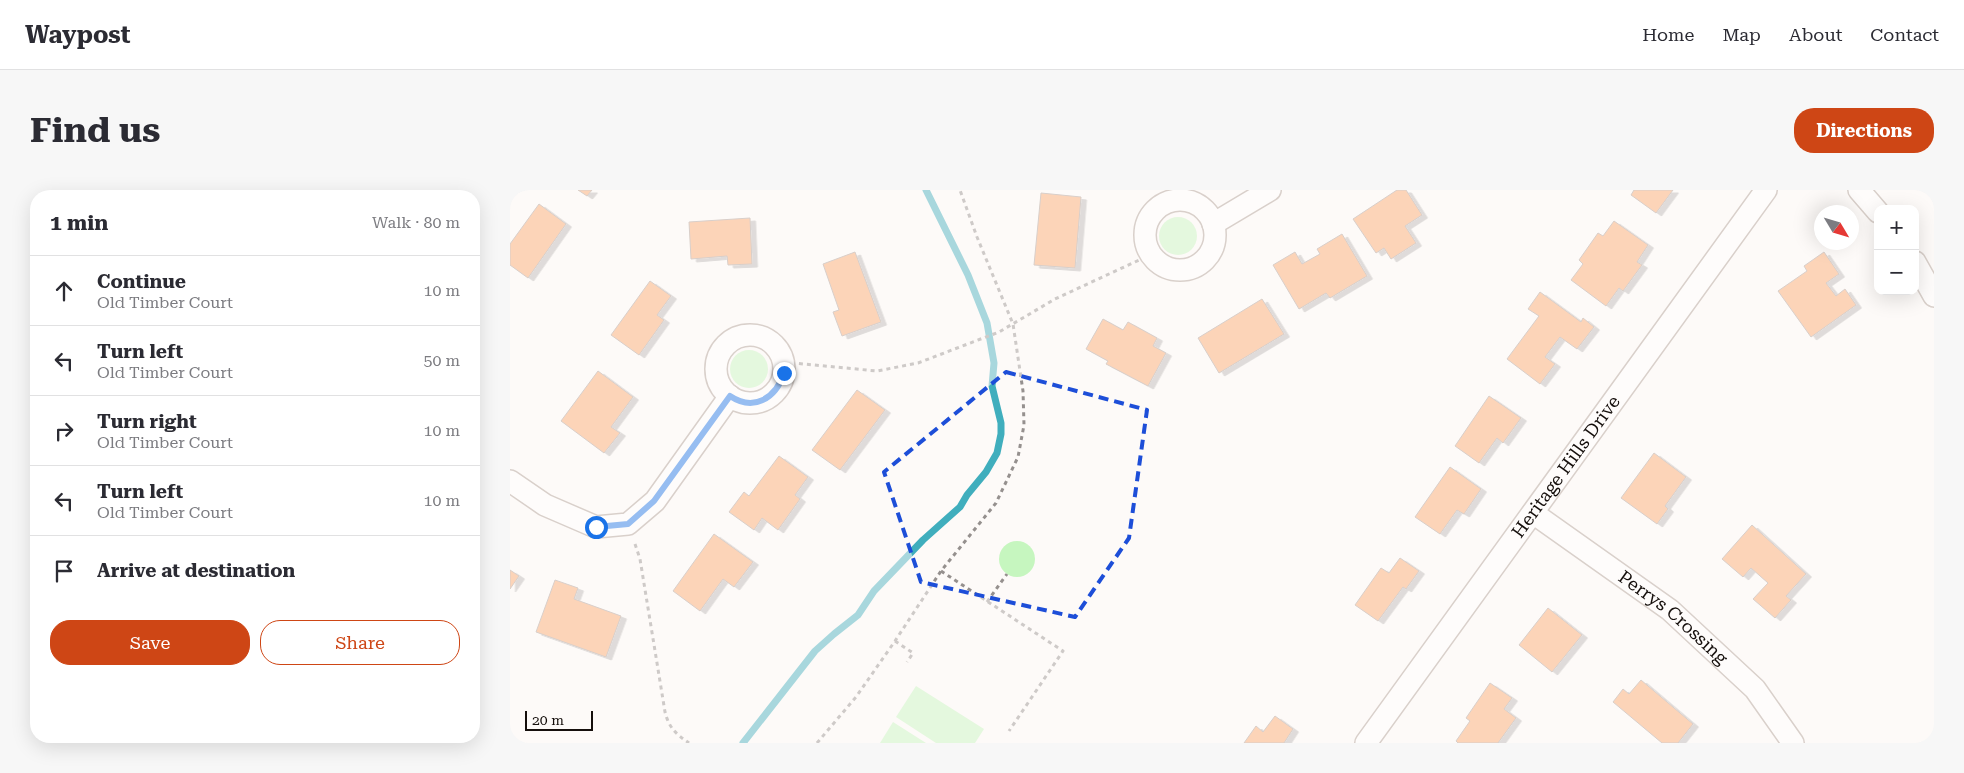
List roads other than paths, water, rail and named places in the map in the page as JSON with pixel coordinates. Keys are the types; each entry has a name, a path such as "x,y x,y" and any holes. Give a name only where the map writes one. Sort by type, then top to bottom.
{"street":[{"path":"1213,224 1270,190"},
{"name":"Heritage Hills Drive","path":"1366,743 1766,190"},
{"path":"1860,190 1874,207"},
{"path":"1172,200 1196,203 1206,210 1213,224 1215,233 1214,245 1209,256 1200,264 1190,269 1179,271 1158,263 1150,255 1145,244 1144,233 1152,212 1172,200"},
{"path":"1919,269 1934,296"},
{"path":"741,336 763,337 772,343 780,352 784,362 784,373 774,393 764,400 754,403 743,402 730,396 718,380 716,370 718,358 723,348 741,336"},
{"path":"510,481 545,505 596,527 628,524 654,501 730,396"},
{"name":"Perrys Crossing","path":"1533,513 1670,610 1755,689 1793,743"}],"waterway":[{"path":"743,743 815,651 858,615 874,591 923,540 960,507 967,495 986,472 997,453 1001,423 992,386 994,363 987,323 968,275 926,190"}]}
